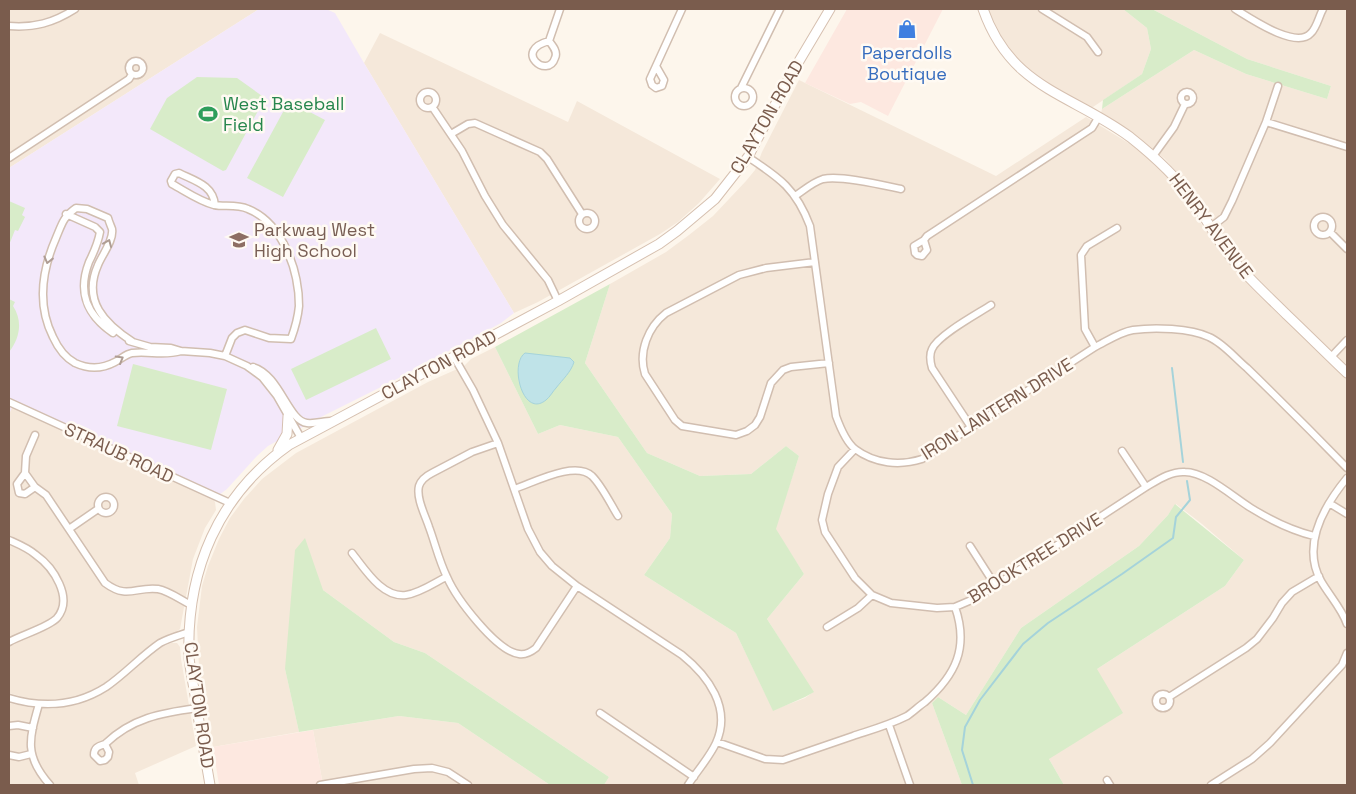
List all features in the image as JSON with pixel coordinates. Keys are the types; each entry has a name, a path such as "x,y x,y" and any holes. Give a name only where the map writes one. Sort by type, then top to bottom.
{"main road":[{"name":"CLAYTON ROAD","path":"210,785 190,658 189,632 191,605 201,566 211,538 223,512 230,503 254,474 274,455 301,438 558,301 659,244 678,231 715,199 748,157 790,78 830,9"},
{"name":"HENRY AVENUE","path":"983,9 995,37 1027,75 1053,93 1128,136 1153,156 1181,184 1211,227 1221,245 1245,274 1347,373"},
{"path":"274,455 287,434 288,416"}],"street":[{"path":"9,26 26,27 45,24 62,17 74,9"},
{"path":"548,41 560,9"},
{"path":"656,66 682,9"},
{"path":"741,88 780,9"},
{"path":"1042,9 1087,37 1098,52"},
{"path":"1235,9 1268,28 1295,39 1301,39 1312,33 1323,9"},
{"path":"9,158 129,79 132,74"},
{"path":"1211,227 1224,217 1232,201 1266,122 1278,86"},
{"path":"1153,156 1174,127 1184,104"},
{"path":"434,108 462,151 485,196 503,225 548,280 558,301"},
{"path":"924,240 927,236 1092,128 1098,118"},
{"path":"1266,122 1347,147"},
{"path":"451,134 468,124 475,123 540,152 547,159 582,214"},
{"path":"748,157 785,183 804,210 810,226 836,416 840,429 854,449"},
{"path":"215,205 212,193 208,188 179,173 175,174 171,181 172,184 204,202 215,205 247,208 263,218 274,230 292,261 299,307 291,340 269,338 245,330 237,333 232,338 225,356"},
{"path":"795,196 815,182 830,179 872,182 901,189"},
{"path":"133,342 115,330 105,320 93,294 94,274 113,231 108,218 87,209 76,208 66,214 51,250 43,279 42,294 45,318 49,330 63,354 74,362 87,367 102,367 130,353 170,354 181,352 210,353 225,356 261,370 279,388 296,417 302,422 335,420"},
{"path":"66,214 95,227 100,232 85,276 84,291 90,311 96,319 112,333 133,342 150,347 170,348 181,352"},
{"path":"1095,347 1085,329 1081,255 1087,246 1117,228"},
{"path":"1330,232 1347,249"},
{"path":"815,262 766,268 739,275 666,313 650,332 643,352 643,367 645,374 675,420 682,426 736,435 747,431 755,425 760,417 771,383 783,370 829,363"},
{"path":"971,427 932,368 929,357 932,348 939,340 991,305"},
{"name":"IRON LANTERN DRIVE","path":"854,449 888,463 910,463 922,459 1095,347 1118,335 1132,330 1178,330 1200,333 1211,337 1266,387 1347,468"},
{"path":"1331,357 1347,340"},
{"path":"454,357 473,390 498,443 528,529 537,547 552,566 577,586 682,656 699,669 710,684 719,703 721,724 717,742 688,785"},
{"path":"247,366 262,377 272,390 301,438"},
{"name":"STRAUB ROAD","path":"9,402 230,503"},
{"path":"35,435 26,456 25,473 18,484 19,492 25,494 36,487"},
{"path":"498,443 472,452 426,476 419,486 418,492 422,506 446,577 475,619 493,638 509,650 521,654 527,654 536,648 577,586"},
{"name":"BROOKTREE DRIVE","path":"854,449 838,467 826,500 822,520 825,532 855,578 872,595 891,603 937,608 955,607 976,598 1146,487 1173,473 1192,472 1205,478 1276,523 1288,529 1314,536"},
{"path":"1122,451 1146,487"},
{"path":"514,490 570,470 583,471 593,477 618,516"},
{"path":"25,473 36,487 46,495 110,588 128,593 151,589 162,590 191,605"},
{"path":"1347,478 1329,503 1314,536 1313,556 1318,576 1347,624"},
{"path":"1329,503 1347,514"},
{"path":"68,529 98,509"},
{"path":"9,540 30,550 48,566 60,586 64,598 61,612 52,622 9,642"},
{"path":"970,546 994,585"},
{"path":"352,553 374,581 393,593 406,595 446,577"},
{"path":"1169,698 1257,639 1292,592 1318,576"},
{"path":"827,627 858,608 872,595"},
{"path":"717,742 765,759 783,760 889,725 909,714 935,693 954,669 962,644 959,618 955,607"},
{"path":"9,698 39,704 68,702 85,697 106,687 160,643 189,632"},
{"path":"1211,785 1245,764 1270,743 1342,665 1347,653"},
{"path":"39,704 33,728 32,754 39,770 50,785"},
{"path":"105,744 129,726 150,716 197,708"},
{"path":"600,713 694,777"},
{"path":"9,726 18,725 33,728"},
{"path":"889,725 910,785"},
{"path":"9,755 18,757 32,754"},
{"path":"320,785 414,769 432,768 448,772 468,785"},
{"path":"371,777 373,785"}],"shaded area":[{"path":"9,9 259,9 9,168"},
{"name":"Parkway West High School","path":"259,9 326,9 335,13 514,313 501,323 268,446 219,495 15,401 9,414 9,168"},
{"path":"847,9 943,9 888,116 861,102 850,104 805,83"},
{"path":"986,9 1123,9 1147,28 1151,49 1142,74 1090,109 1054,91 1014,58 995,28"},
{"path":"1152,9 1347,9 1347,367 1241,265 1176,171 1164,158 1101,113 1102,109 1194,50 1246,74 1327,99 1331,86 1247,59"},
{"path":"380,33 568,122 577,101 720,179 699,203 678,222 660,234 538,302 514,313 364,63"},
{"path":"799,80 996,176 1086,117 1143,152 1165,172 1228,262 1347,378 1347,785 1064,785 1049,759 1097,669 1225,586 1244,560 1176,504 1139,546 1021,628 966,715 938,697 932,703 962,785 604,785 609,777 425,653 394,642 323,590 285,669 299,732 213,747 199,667 197,627 202,586 208,566 230,518 262,479 296,453 428,382 464,366 471,359 495,347 538,434 560,425 618,437 672,514 670,538 644,575 736,633 773,710 805,698 813,692 767,619 804,574 775,529 799,456 786,446 751,474 700,476 647,453 585,363 610,284 666,252 689,235 713,216 746,181 755,170 762,152"},
{"path":"12,407 212,498 215,502 216,510 205,528 193,559 180,629 149,646 104,684 78,697 64,701 37,701 9,693 9,414"},
{"path":"171,643 177,643 180,647 196,746 135,773 139,785 9,785 9,703 32,708 53,709 80,703 97,695 153,651"},
{"path":"399,716 458,723 550,785 323,785 313,730"},
{"path":"313,730 323,785 219,785 213,747"}],"green space":[{"path":"1123,9 1152,9 1247,59 1331,86 1327,99 1246,74 1194,50 1102,109 1103,100 1142,74 1151,49 1147,28"},
{"name":"West Baseball Field","path":"197,77 237,78 265,98 226,170 223,171 150,129 167,98"},
{"path":"289,101 325,120 283,197 247,178"},
{"path":"9,201 25,208 22,215 25,217 18,231 15,230 9,245"},
{"path":"610,284 585,363 647,453 700,476 751,474 786,446 799,456 776,529 804,574 767,619 814,692 773,711 736,633 644,575 670,538 672,514 618,437 560,425 538,434 495,347","holes":["522,356 570,358 519,384 518,367"]},
{"path":"9,299 15,302 13,306 18,318 19,329 16,341 9,352"},
{"path":"376,328 391,359 306,400 291,369"},
{"path":"133,364 227,389 211,450 117,426"},
{"path":"1175,504 1244,560 1225,586 1097,669 1123,713 1049,759 1064,785 962,785 932,703 938,697 966,715 1021,628 1139,546 1168,515"},
{"path":"305,538 323,590 394,642 425,653 609,777 604,785 550,785 458,723 399,716 299,732 285,669 295,550"}],"water":[{"path":"525,353 570,358 574,362 569,372 549,397 538,404 531,402 521,388 518,368 520,359"}],"waterway":[{"path":"1172,368 1183,462"},
{"path":"973,785 962,750 965,727 980,700 1023,644 1048,623 1173,538 1176,517 1190,500 1187,481"}],"place":[{"name":"Paperdolls Boutique","path":"907,29"},
{"name":"West Baseball Field","path":"208,114"},
{"name":"Parkway West High School","path":"239,240"}]}
